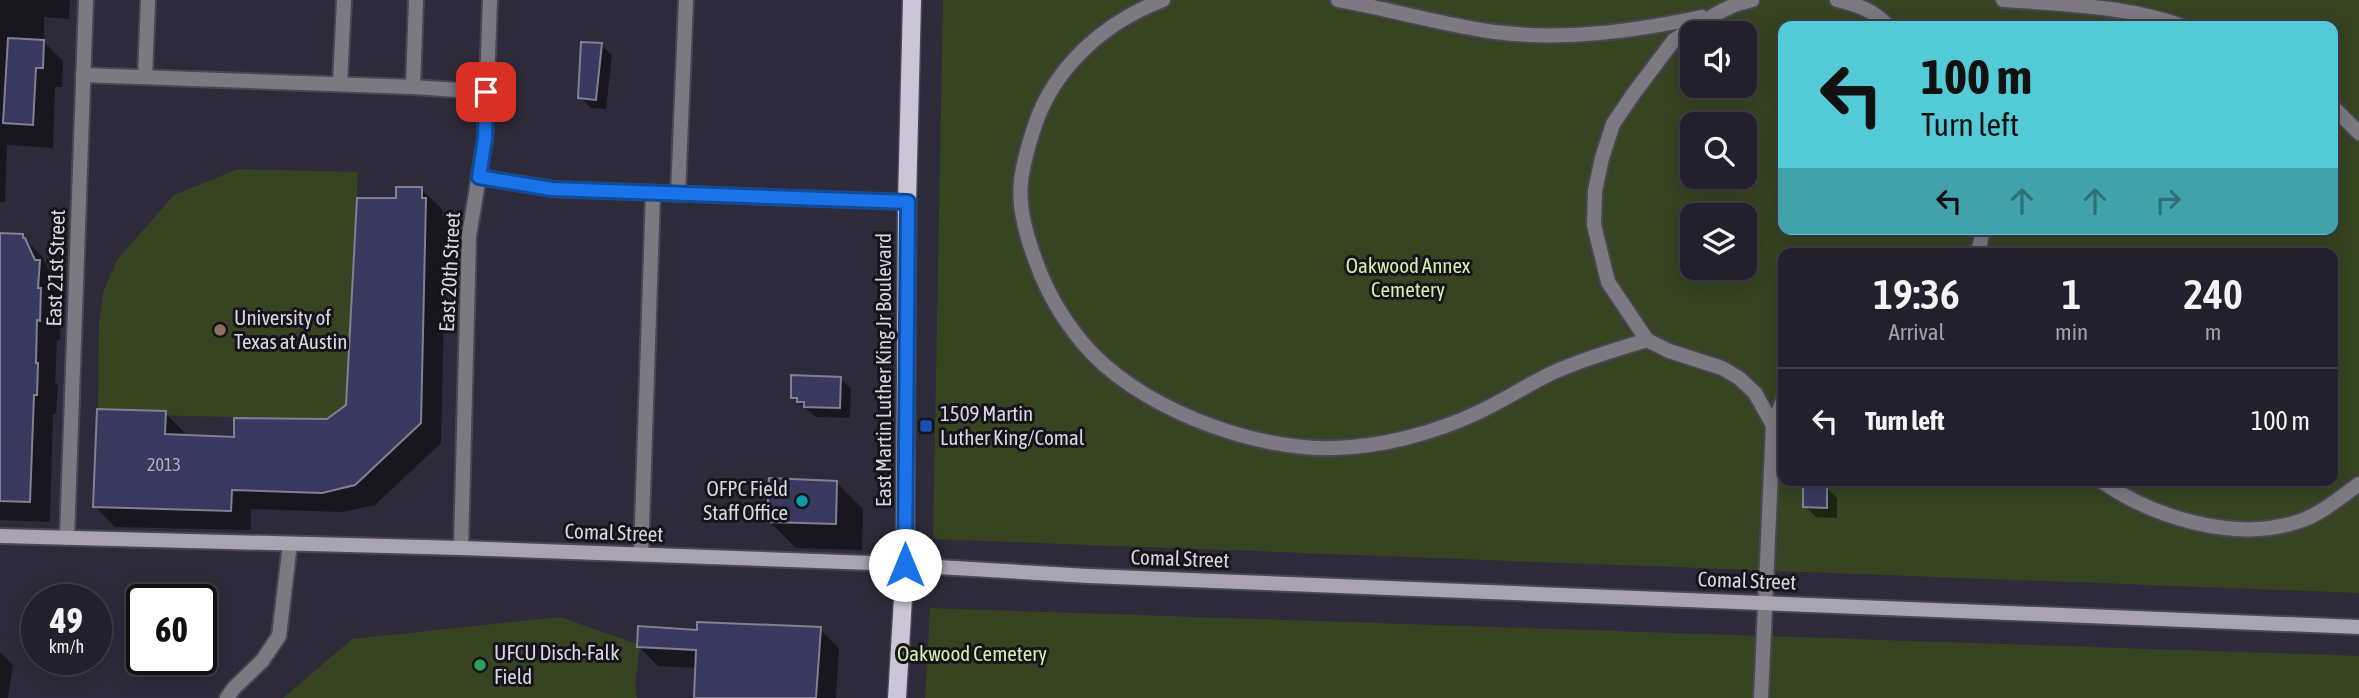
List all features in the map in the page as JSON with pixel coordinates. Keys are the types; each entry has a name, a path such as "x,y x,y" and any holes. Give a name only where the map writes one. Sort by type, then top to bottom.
{"main road":[{"name":"East Martin Luther King Jr Boulevard","path":"897,698 905,565 912,0"}],"street":[{"name":"East 21st Street","path":"68,538 86,0"},
{"path":"145,77 148,0"},
{"path":"340,84 344,0"},
{"path":"413,87 416,0"},
{"name":"East 20th Street","path":"461,548 470,236 485,138 489,0"},
{"path":"678,194 686,0"},
{"path":"1163,0 1148,6 1085,46 1063,72 1043,101 1028,146 1020,183 1024,228 1040,274 1060,310 1083,343 1115,372 1157,402 1201,423 1240,436 1282,444 1334,448 1407,437 1444,426 1477,413 1553,373 1647,340"},
{"path":"1338,0 1465,26 1528,34 1612,33 1716,14"},
{"path":"1752,0 1716,14 1674,40 1634,93 1614,124 1595,191 1594,225 1608,282 1647,340 1669,351 1722,368 1739,378 1755,393 1773,425"},
{"path":"1837,0 1858,5 1877,14 1883,21"},
{"path":"2003,0 2108,10 2159,21"},
{"path":"83,75 486,92"},
{"path":"2338,112 2359,133"},
{"path":"479,177 552,189 908,202"},
{"path":"641,555 653,193"},
{"path":"1761,698 1773,425 1778,412"},
{"path":"2110,486 2153,509 2190,522 2230,529 2264,529 2301,521 2359,484"},
{"name":"Comal Street","path":"0,536 461,548 905,565 1089,576 2359,627"},
{"path":"228,698 234,688 262,661 279,636 290,544"}],"green space":[{"name":"Oakwood Annex Cemetery","path":"943,0 2359,0 2359,593 933,539"},
{"path":"238,169 358,172 346,405 327,419 98,414 99,323 103,293 117,260 174,195"},
{"name":"Oakwood Cemetery","path":"930,608 2359,656 2359,698 925,698"},
{"name":"UFCU Disch-Falk Field","path":"560,617 640,645 635,684 637,698 283,698 352,639"}],"building":[{"path":"8,38 44,40 43,68 36,68 33,125 3,123"},
{"path":"581,42 602,43 596,100 578,98"},
{"path":"396,187 422,187 422,198 426,198 421,423 355,485 322,493 232,490 231,511 93,507 97,409 166,411 165,434 234,437 234,418 327,419 346,405 357,198 396,198"},
{"path":"0,233 23,234 35,260 40,260 37,395 34,395 30,502 0,501"},
{"path":"791,375 841,377 840,408 804,407 804,402 791,398"},
{"name":"OFPC Field Staff Office","path":"769,478 837,481 836,524 767,522"},
{"path":"1803,486 1827,486 1827,508 1803,507"},
{"path":"697,622 821,627 816,698 694,698 696,650 637,647 638,626 697,630"}],"place":[{"name":"University of Texas at Austin","path":"220,330"},
{"name":"1509 Martin Luther King/Comal","path":"926,426"},
{"name":"OFPC Field Staff Office","path":"802,501"},
{"name":"UFCU Disch-Falk Field","path":"480,665"}],"route":[{"path":"486,92 485,138 479,177 552,189 908,202 905,565"}]}
